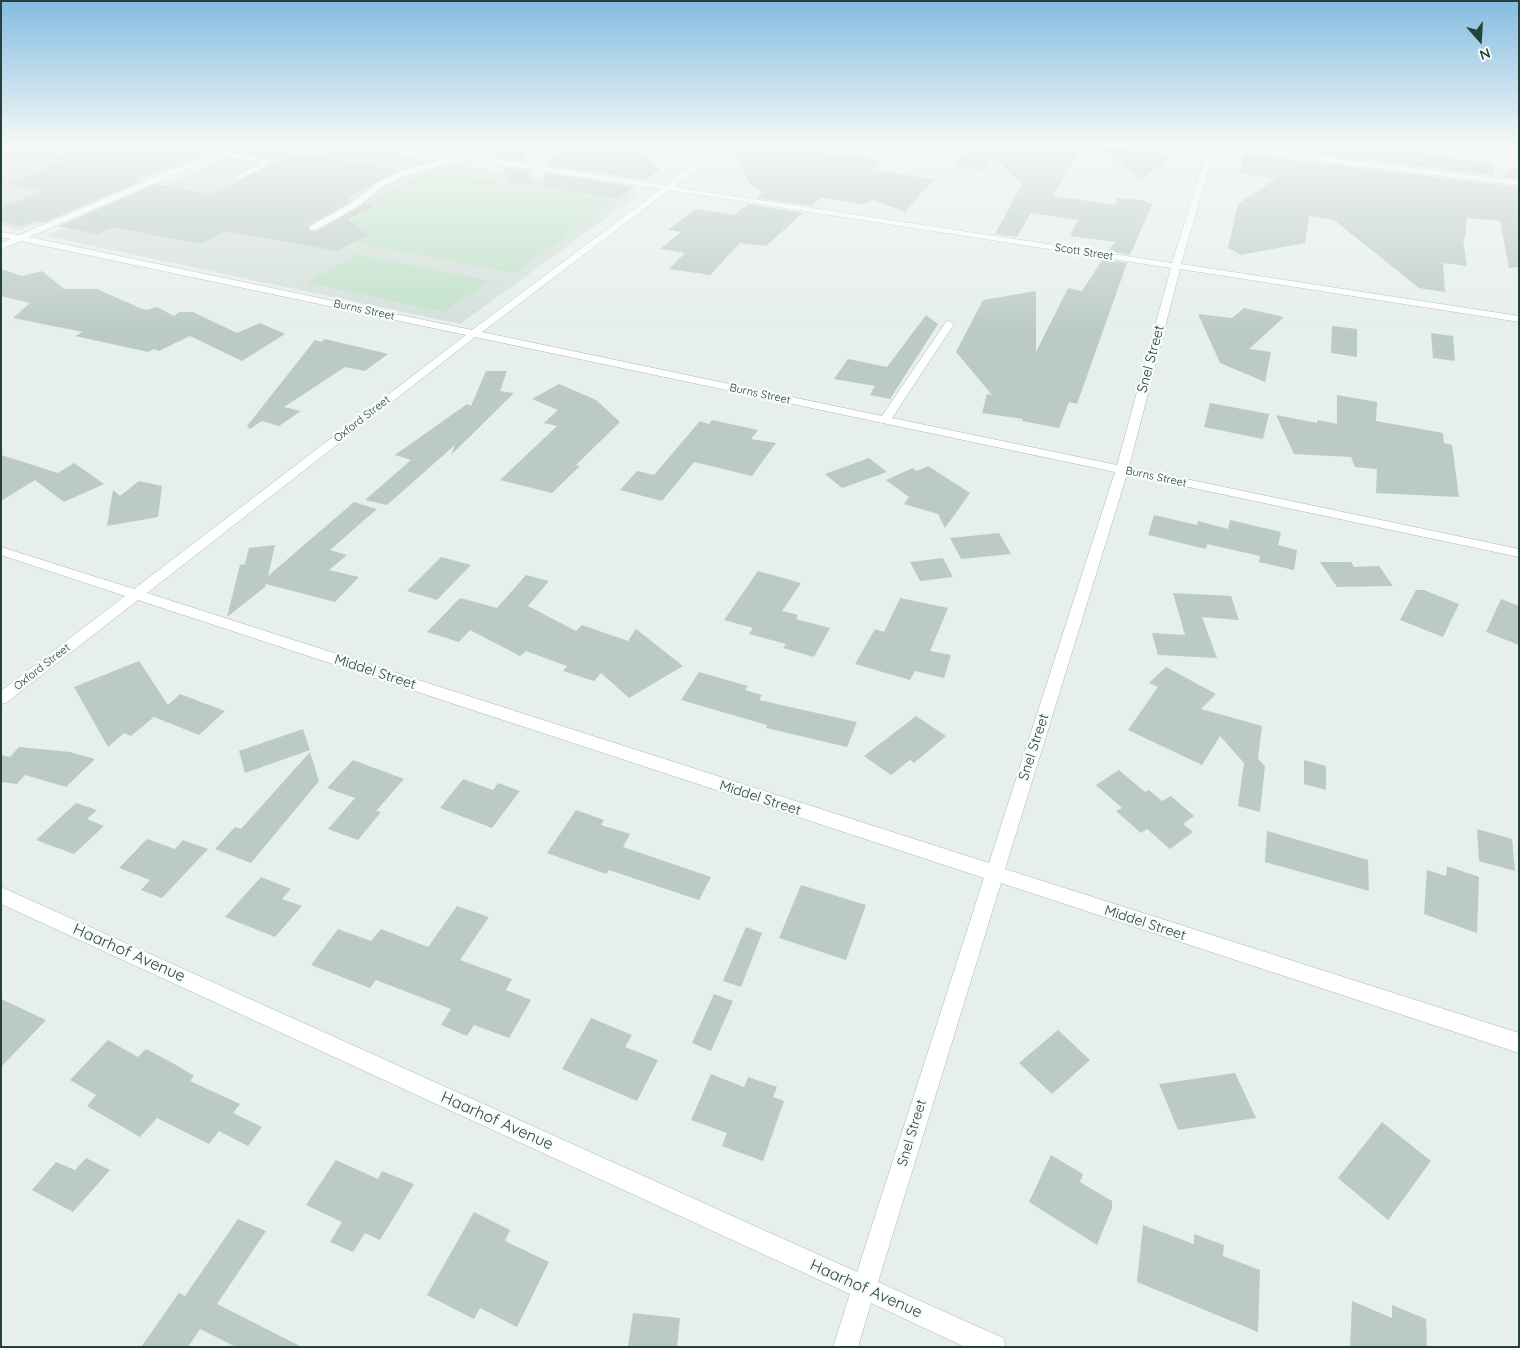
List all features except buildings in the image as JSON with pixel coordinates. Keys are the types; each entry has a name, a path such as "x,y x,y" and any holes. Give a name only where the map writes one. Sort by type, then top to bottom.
{"street":[{"path":"1,246 93,207"},
{"path":"313,228 351,207"},
{"name":"Oxford Street","path":"1,699 474,333 641,207"},
{"name":"Scott Street","path":"784,207 1519,320"},
{"name":"Snel Street","path":"845,1347 1122,470 1176,266 1194,207"},
{"name":"Burns Street","path":"1,234 1519,553"},
{"path":"885,420 949,324"},
{"name":"Middel Street","path":"1,551 1519,1043"},
{"name":"Haarhof Avenue","path":"1,895 994,1347"}],"shaded area":[{"path":"1,207 76,207 20,230 1,226"},
{"path":"113,207 621,207 460,324 46,236"}],"green space":[{"path":"376,207 609,207 514,273 321,237"},
{"path":"358,254 490,281 443,312 307,282"}]}
